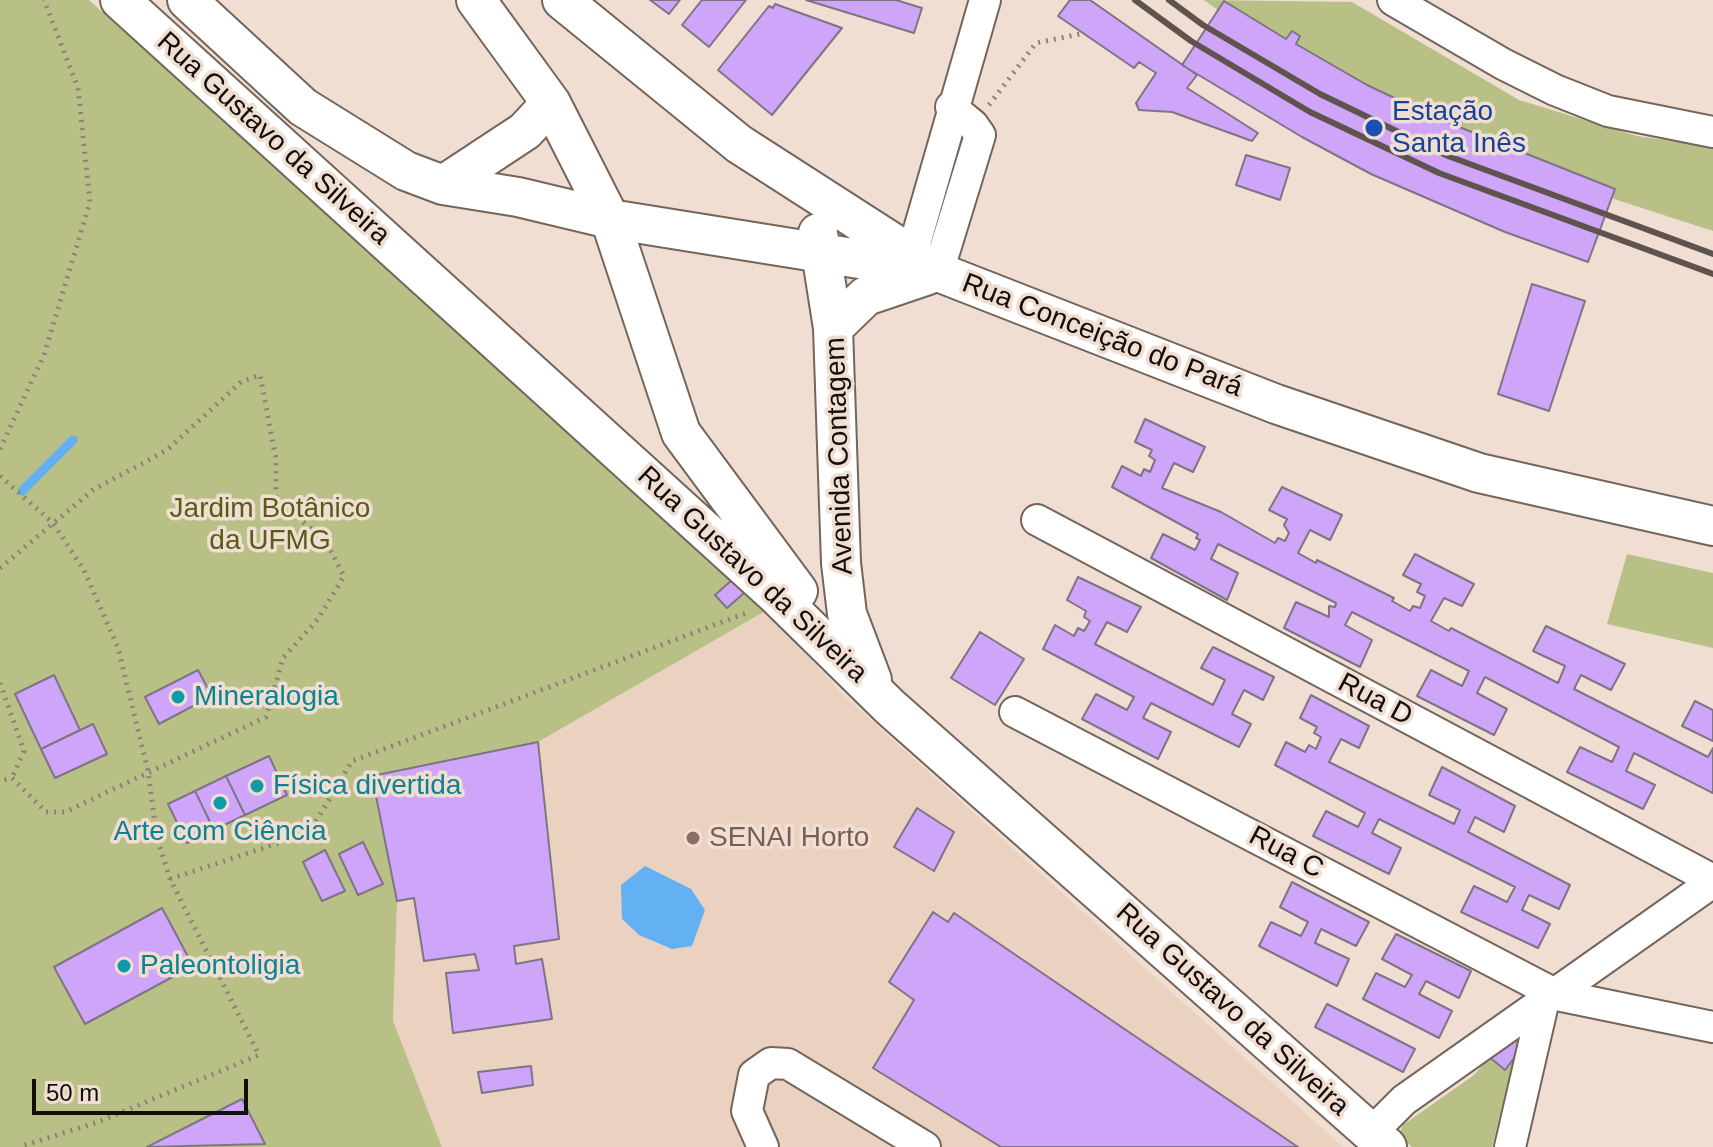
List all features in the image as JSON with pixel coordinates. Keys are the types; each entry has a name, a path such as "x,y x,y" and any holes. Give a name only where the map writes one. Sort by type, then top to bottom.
{"main road":[{"name":"Rua Gustavo da Silveira","path":"120,0 776,595 876,691 1379,1140"},
{"name":"Rua Gustavo da Silveira","path":"187,0 303,107 376,155 443,185 518,197 610,219 823,255 925,263"},
{"path":"209,0 225,35"},
{"path":"476,0 551,103 610,219 681,433 742,519 876,691"},
{"name":"Rua Conceição do Pará","path":"562,0 739,144 808,191 925,263 1276,404 1479,473 1713,526"},
{"path":"443,185 525,131 551,103"},
{"path":"808,191 823,255 833,328"},
{"name":"Avenida Contagem","path":"876,691 847,614 841,563 833,328 866,296 925,263"}],"street":[{"path":"925,263 980,135 962,116 985,0"},
{"path":"1409,4 1503,64 1568,95 1608,111 1712,131"},
{"name":"Rua D","path":"1037,520 1713,881"},
{"name":"Rua C","path":"1015,712 1550,999 1713,1027"},
{"path":"1379,1140 1404,1100 1713,881"},
{"path":"1510,1147 1550,999"},
{"path":"763,1147 747,1111 754,1075 771,1063 788,1064 925,1147"}],"path":[{"path":"0,449 44,355 90,202 78,88 44,0"},
{"path":"962,116 1036,43 1080,34"},
{"path":"0,568 93,490 167,450 241,382 260,375 276,459 276,500 325,540 344,576 318,619 283,658 266,717 65,812 46,812 12,778"},
{"path":"0,476 53,523 84,570 118,648 148,771 157,838 170,879 259,1055 98,1122 19,1147"},
{"path":"170,879 309,833 352,761 756,610 776,595"},
{"path":"0,683 24,751 12,778"},
{"path":"0,781 12,778"}],"shaded area":[{"name":"SENAI Horto","path":"767,610 842,694 1343,1147 442,1147 393,1021 397,901 372,776 538,742"}],"green space":[{"name":"Jardim Botânico da UFMG","path":"0,0 89,0 767,610 538,742 372,776 397,901 393,1021 442,1147 0,1147"},
{"path":"1204,0 1352,2 1519,100 1637,136 1713,147 1713,231 1611,198 1367,85 1296,44 1300,36 1292,31 1286,39 1218,10"},
{"path":"1627,554 1713,573 1713,648 1607,624"},
{"path":"1529,1029 1510,1073 1492,1147 1412,1147 1399,1135 1403,1125 1474,1075 1503,1041"}],"water":[{"path":"645,866 691,889 705,910 692,946 672,949 639,935 622,919 621,885"}],"building":[{"path":"650,0 680,0 669,14"},
{"path":"702,0 746,0 709,47 682,25"},
{"path":"806,0 896,0 922,8 914,33"},
{"path":"1070,0 1090,0 1197,75 1187,88 1258,133 1252,141 1172,112 1139,110 1136,103 1156,73 1139,62 1134,68 1058,16"},
{"name":"Estação Santa Inês","path":"1224,1 1286,39 1292,31 1300,36 1296,44 1367,85 1439,119 1615,189 1588,262 1505,232 1371,174 1302,137 1182,65"},
{"path":"775,4 842,28 772,115 718,70 769,6 773,8"},
{"path":"1246,155 1290,168 1280,200 1236,185"},
{"path":"1532,284 1585,301 1549,411 1498,394"},
{"path":"1145,419 1205,447 1193,472 1174,463 1162,488 1221,512 1275,543 1278,538 1285,541 1289,533 1284,525 1287,519 1269,510 1282,487 1342,515 1330,540 1310,530 1298,553 1316,563 1317,560 1394,598 1392,601 1410,611 1413,606 1420,608 1425,596 1417,592 1421,584 1403,575 1415,554 1474,584 1462,606 1444,598 1431,621 1449,631 1451,628 1558,683 1565,666 1533,651 1546,626 1625,664 1611,690 1581,675 1574,689 1708,757 1713,748 1713,793 1634,753 1626,771 1655,785 1643,809 1567,772 1580,747 1612,762 1619,747 1485,677 1477,693 1507,709 1494,735 1417,696 1431,670 1462,686 1469,671 1352,612 1345,625 1372,640 1360,667 1284,628 1296,602 1329,617 1329,606 1335,607 1336,603 1218,544 1211,559 1238,573 1227,600 1151,558 1163,534 1195,550 1200,540 1196,538 1198,534 1112,487 1122,466 1141,476 1144,469 1150,472 1155,460 1149,456 1152,450 1135,442"},
{"path":"1078,577 1141,607 1127,632 1107,622 1095,644 1213,705 1225,680 1201,668 1213,647 1274,677 1263,700 1244,690 1232,714 1251,724 1239,747 1151,703 1143,718 1171,732 1158,759 1082,719 1096,694 1127,710 1134,697 1043,649 1055,625 1074,636 1078,628 1084,631 1090,621 1084,617 1086,611 1067,600"},
{"path":"732,580 744,593 727,608 715,595"},
{"path":"980,632 1024,659 995,705 951,678"},
{"name":"Mineralogia","path":"198,670 212,696 159,724 145,697"},
{"path":"54,675 80,730 41,749 15,694"},
{"path":"1311,695 1369,726 1359,748 1341,739 1329,762 1454,824 1460,810 1429,795 1442,767 1515,806 1504,832 1475,817 1468,832 1570,885 1559,909 1529,895 1522,910 1550,924 1538,948 1461,912 1474,886 1507,902 1515,887 1379,819 1372,833 1401,848 1389,874 1313,836 1326,811 1358,827 1365,813 1275,765 1286,742 1305,752 1309,745 1316,749 1321,737 1314,733 1317,727 1300,718"},
{"path":"1695,701 1713,710 1713,741 1682,726"},
{"path":"93,724 107,754 55,778 41,749"},
{"path":"538,742 559,939 514,946 516,964 542,959 552,1019 453,1033 446,973 479,970 475,954 424,961 414,898 397,901 372,776"},
{"name":"Física divertida","path":"269,756 287,795 245,815 226,776"},
{"name":"Arte com Ciência","path":"226,776 245,815 214,830 195,791"},
{"path":"195,791 214,830 187,843 168,804"},
{"path":"917,808 954,832 934,871 894,847"},
{"path":"363,842 383,884 358,895 339,854"},
{"path":"325,850 345,891 322,901 303,862"},
{"path":"1292,882 1369,922 1356,946 1321,929 1315,943 1349,959 1337,986 1259,946 1271,922 1301,936 1308,922 1280,907"},
{"name":"Paleontoligia","path":"162,908 193,966 85,1024 54,967"},
{"path":"933,912 948,922 954,913 1298,1147 1001,1147 873,1068 914,1000 889,982"},
{"path":"1396,934 1471,971 1459,998 1426,981 1419,994 1452,1011 1439,1038 1363,999 1376,973 1405,987 1412,975 1382,959"},
{"path":"1327,1004 1415,1049 1403,1072 1315,1027"},
{"path":"1508,1031 1525,1044 1505,1070 1488,1056"},
{"path":"531,1066 533,1085 482,1093 478,1072"},
{"path":"242,1099 265,1144 147,1147"}],"waterway":[{"path":"22,491 73,440"}],"railway":[{"path":"1135,0 1191,41 1310,112 1439,173 1713,274"},
{"path":"1169,0 1203,25 1320,94 1448,156 1713,254"}],"place":[{"name":"Estação Santa Inês","path":"1374,128"},
{"name":"Mineralogia","path":"178,697"},
{"name":"Física divertida","path":"257,786"},
{"name":"Arte com Ciência","path":"220,803"},
{"name":"SENAI Horto","path":"693,838"},
{"name":"Paleontoligia","path":"124,966"}]}
